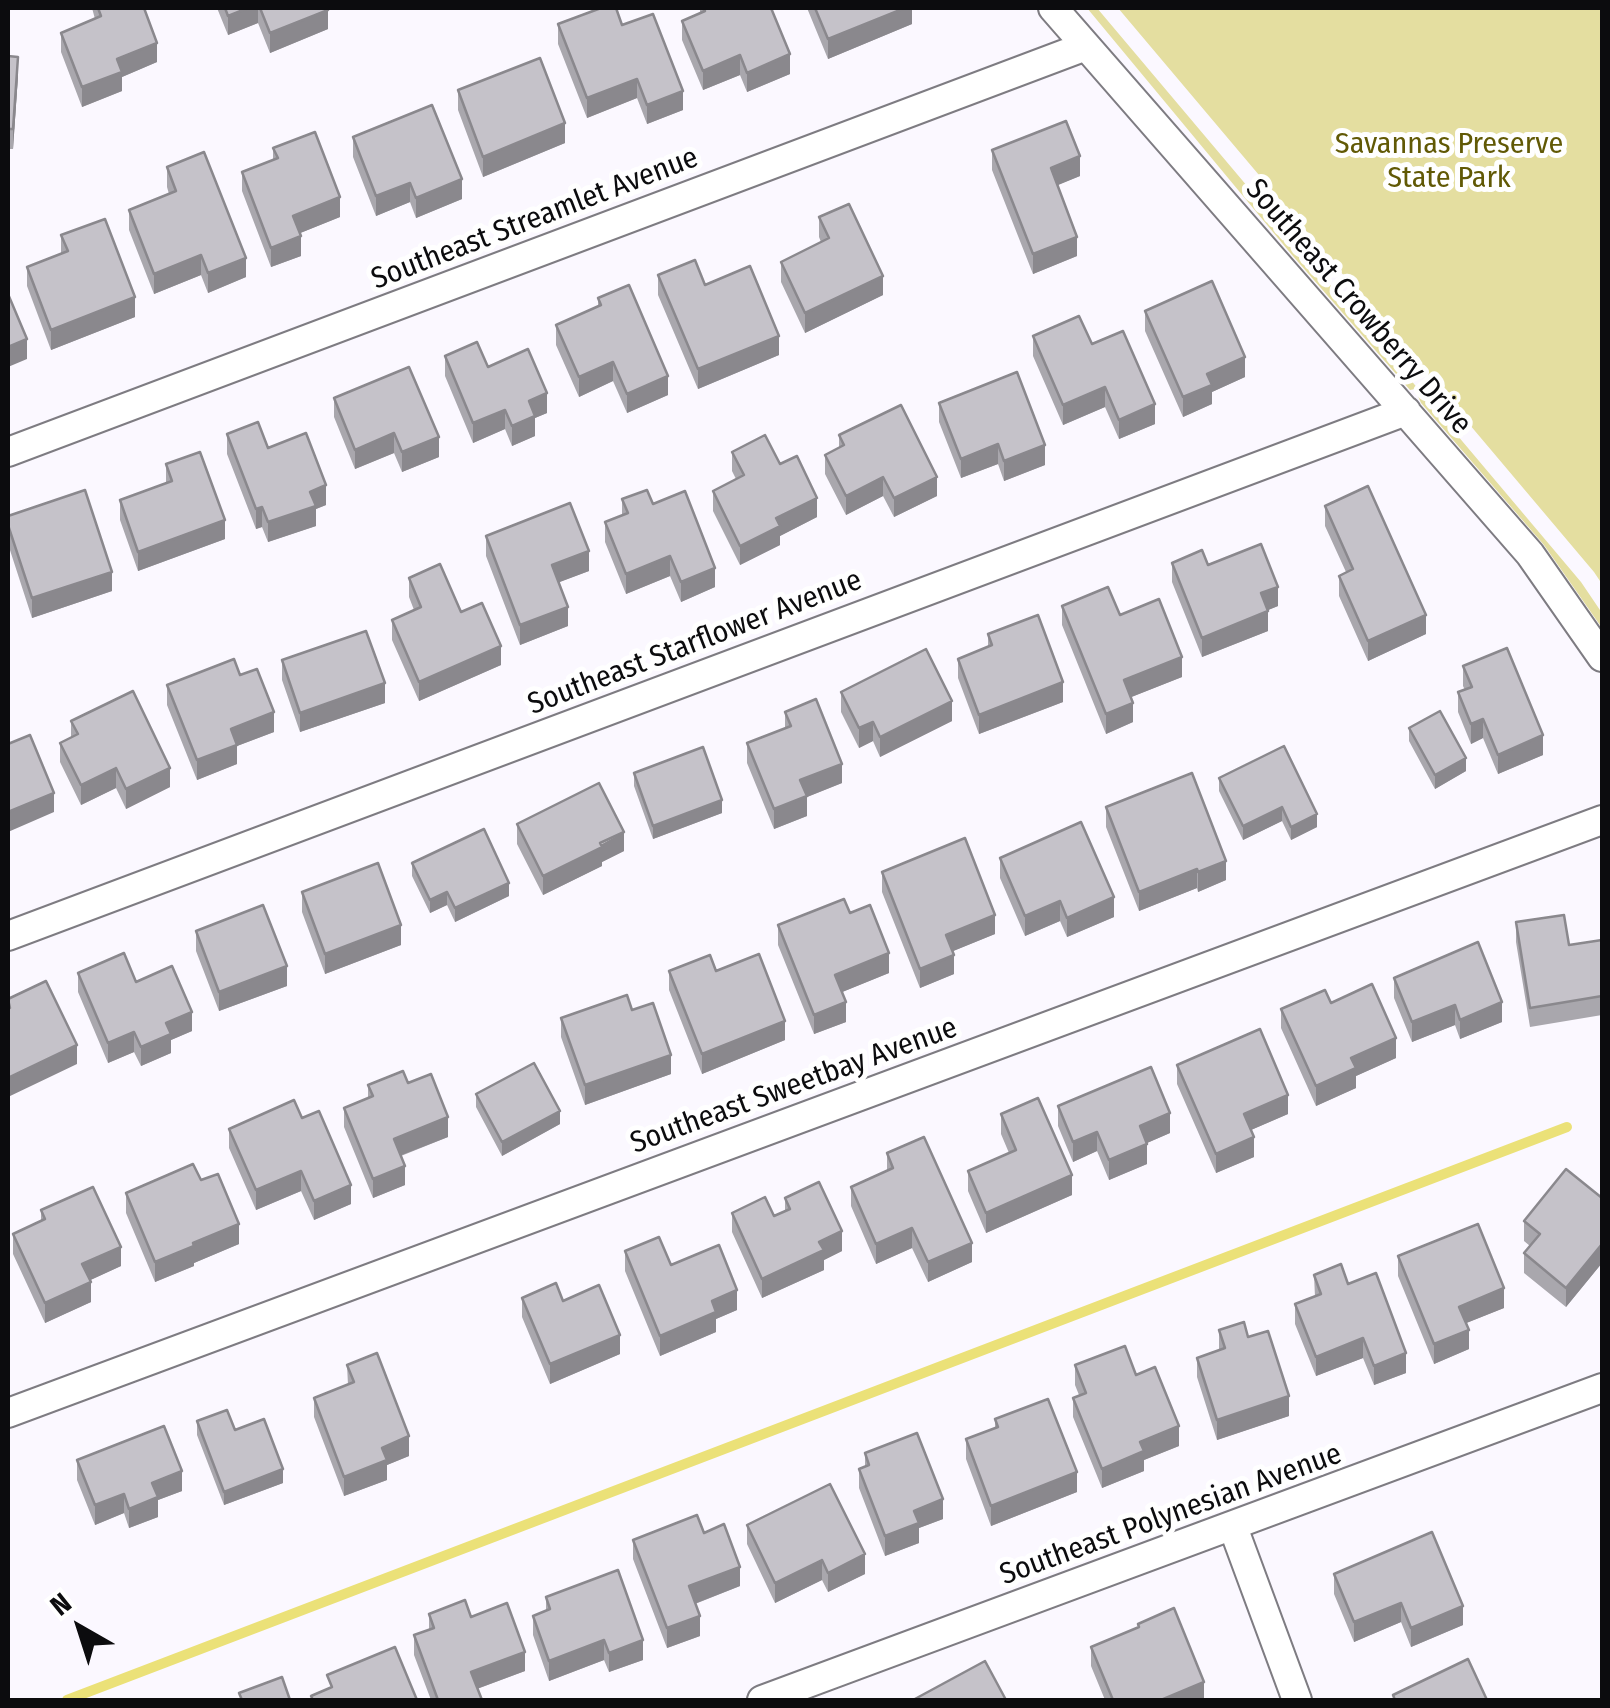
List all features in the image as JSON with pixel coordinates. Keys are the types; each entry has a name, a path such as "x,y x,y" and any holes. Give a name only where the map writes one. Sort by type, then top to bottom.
{"street":[{"name":"Southeast Crowberry Drive","path":"1054,8 1530,554 1602,658"},
{"name":"Southeast Streamlet Avenue","path":"8,452 1086,46"},
{"name":"Southeast Starflower Avenue","path":"8,936 1406,411"},
{"name":"Southeast Sweetbay Avenue","path":"8,1414 1602,820"},
{"name":"Southeast Polynesian Avenue","path":"762,1700 809,1693 1602,1388"},
{"path":"1233,1527 1298,1700"}],"green space":[{"path":"1087,8 1097,8 1581,582 1602,613 1602,628 1544,545 1421,403 1415,389 1410,390 1292,255"},
{"name":"Savannas Preserve State Park","path":"1118,8 1602,8 1602,584 1594,572"}],"building":[{"path":"98,8 144,8 157,43 117,59 122,72 82,87 61,33 101,16"},
{"path":"225,8 248,8 228,16"},
{"path":"260,8 327,8 328,10 270,33"},
{"path":"601,8 616,8 622,25 653,14 683,91 647,105 637,79 587,98 558,24"},
{"path":"703,8 771,8 790,54 747,73 740,55 703,71 682,21 705,11"},
{"path":"815,8 905,8 828,39"},
{"path":"8,56 18,57 13,129 8,129"},
{"path":"540,58 565,123 483,157 458,90"},
{"path":"432,105 462,179 416,198 410,183 376,196 353,137"},
{"path":"1066,121 1080,156 1051,168 1077,237 1033,254 992,150"},
{"path":"315,132 340,197 293,216 301,236 271,248 242,172 278,158 273,148"},
{"path":"204,152 246,258 208,273 201,255 154,274 129,210 176,191 167,167"},
{"path":"849,204 883,276 805,313 781,262 829,238 819,217"},
{"path":"105,219 135,297 51,330 27,267 68,251 61,235"},
{"path":"695,260 705,285 750,266 779,336 698,369 658,275"},
{"path":"1212,281 1245,357 1207,374 1212,385 1183,397 1145,311"},
{"path":"629,285 668,376 627,394 613,362 579,377 556,325 601,305 598,298"},
{"path":"8,294 27,339 8,347"},
{"path":"1079,316 1092,344 1123,331 1155,404 1119,420 1105,387 1063,405 1033,336"},
{"path":"477,342 488,367 528,349 547,393 529,401 535,416 512,426 505,410 473,423 445,356"},
{"path":"409,367 439,437 402,452 394,433 355,450 334,398"},
{"path":"1017,372 1045,445 1004,461 998,444 961,459 939,403"},
{"path":"901,405 937,477 894,498 883,477 846,496 825,455 844,445 839,435"},
{"path":"258,422 268,448 306,433 326,485 310,492 316,506 268,522 262,507 256,509 227,434"},
{"path":"765,435 780,464 797,456 817,498 776,518 780,526 740,546 713,491 744,475 732,452"},
{"path":"200,452 225,520 138,552 120,500 172,481 166,464"},
{"path":"1368,486 1426,615 1368,641 1339,576 1353,569 1325,506"},
{"path":"85,490 112,572 32,598 8,516"},
{"path":"647,490 653,504 685,491 715,568 681,582 670,556 626,574 605,522 628,513 622,499"},
{"path":"570,503 589,551 552,565 568,607 520,625 486,536"},
{"path":"1261,544 1278,587 1261,593 1268,611 1202,638 1172,563 1202,550 1208,565"},
{"path":"440,564 461,612 482,603 501,646 419,682 392,620 421,607 409,578"},
{"path":"1108,587 1120,615 1159,599 1182,657 1124,680 1133,703 1106,714 1062,606"},
{"path":"1038,615 1063,682 979,715 958,659 992,645 988,634"},
{"path":"366,631 385,683 300,713 282,660"},
{"path":"1507,648 1543,735 1498,755 1483,719 1471,724 1458,692 1472,687 1463,666"},
{"path":"926,649 952,701 880,737 873,722 859,728 841,692"},
{"path":"234,659 240,675 257,669 274,712 231,729 237,745 197,760 167,685"},
{"path":"133,691 170,768 126,789 116,768 81,785 60,743 78,734 71,721"},
{"path":"816,699 842,764 800,780 807,796 774,809 747,743 791,726 785,712"},
{"path":"1440,711 1466,758 1435,775 1409,728"},
{"path":"30,735 54,793 8,812 8,744"},
{"path":"1284,746 1317,814 1291,827 1282,807 1243,826 1219,778"},
{"path":"703,747 722,800 653,826 634,773"},
{"path":"1192,773 1226,861 1139,892 1106,807"},
{"path":"599,783 624,832 543,876 517,824"},
{"path":"1081,822 1114,897 1067,918 1060,901 1025,916 1000,858"},
{"path":"484,829 509,883 455,908 447,892 430,900 412,863"},
{"path":"965,838 995,915 946,935 954,955 920,969 882,872"},
{"path":"378,863 401,925 325,954 302,892"},
{"path":"844,899 850,913 870,905 889,953 835,975 846,1002 814,1015 778,925"},
{"path":"263,905 287,966 219,992 196,931"},
{"path":"1564,915 1569,945 1602,940 1602,996 1530,1008 1516,922"},
{"path":"1478,942 1502,1002 1460,1020 1455,1005 1412,1022 1394,978"},
{"path":"124,953 136,982 172,966 192,1012 166,1023 171,1034 141,1047 134,1032 108,1043 78,973"},
{"path":"759,954 785,1021 702,1054 669,971 710,955 716,971"},
{"path":"46,981 77,1045 8,1078 8,999"},
{"path":"1372,984 1396,1038 1351,1058 1356,1068 1316,1086 1281,1009 1325,990 1331,1003"},
{"path":"627,995 632,1010 653,1003 671,1055 585,1085 561,1018"},
{"path":"1260,1029 1288,1095 1244,1114 1254,1137 1216,1154 1177,1065"},
{"path":"534,1063 560,1111 502,1142 476,1094"},
{"path":"1151,1067 1170,1113 1140,1126 1147,1144 1109,1160 1097,1132 1073,1142 1058,1106"},
{"path":"403,1071 408,1083 431,1074 448,1117 394,1139 405,1166 373,1179 344,1108 373,1096 368,1085"},
{"path":"1038,1098 1072,1175 986,1213 968,1171 1016,1150 1001,1114"},
{"path":"294,1100 302,1118 319,1111 351,1185 314,1201 301,1171 256,1190 229,1129"},
{"path":"924,1137 972,1243 928,1262 912,1228 876,1244 851,1187 893,1168 887,1153"},
{"path":"193,1164 201,1180 218,1174 239,1224 155,1262 126,1193"},
{"path":"1566,1169 1602,1198 1602,1244 1566,1288 1524,1253 1540,1234 1524,1221"},
{"path":"819,1182 842,1231 819,1242 824,1250 762,1279 732,1213 765,1197 774,1216 790,1209 785,1198"},
{"path":"93,1187 121,1247 82,1264 91,1282 45,1303 13,1234 45,1219 41,1210"},
{"path":"1478,1224 1504,1288 1459,1307 1469,1330 1434,1344 1398,1256"},
{"path":"659,1237 671,1265 719,1245 737,1290 712,1301 716,1312 660,1336 625,1251"},
{"path":"1341,1264 1348,1284 1376,1273 1406,1353 1374,1366 1363,1338 1316,1357 1295,1304 1321,1294 1314,1275"},
{"path":"556,1283 563,1301 599,1285 620,1335 550,1364 522,1298"},
{"path":"1244,1322 1248,1337 1268,1331 1289,1396 1217,1420 1197,1358 1225,1348 1219,1330"},
{"path":"1125,1346 1136,1375 1155,1367 1179,1426 1140,1442 1144,1451 1102,1469 1073,1398 1086,1393 1075,1365"},
{"path":"377,1353 409,1436 382,1448 387,1460 344,1477 314,1398 354,1382 347,1365"},
{"path":"1048,1399 1077,1472 991,1506 966,1439 998,1427 995,1419"},
{"path":"227,1410 235,1430 264,1419 283,1469 224,1492 197,1421"},
{"path":"164,1426 182,1471 152,1483 158,1497 129,1509 124,1494 95,1505 77,1460"},
{"path":"917,1433 943,1499 914,1511 919,1523 885,1536 859,1469 869,1465 865,1453"},
{"path":"830,1484 865,1554 828,1573 822,1560 775,1583 747,1525"},
{"path":"697,1515 704,1533 724,1524 740,1567 689,1586 700,1616 667,1628 633,1540"},
{"path":"1432,1532 1463,1606 1411,1628 1401,1603 1354,1622 1334,1574"},
{"path":"618,1570 643,1640 609,1653 604,1640 549,1661 533,1616 550,1609 546,1597"},
{"path":"465,1600 471,1617 507,1603 525,1652 471,1672 482,1700 438,1700 414,1635 434,1628 429,1614"},
{"path":"1174,1608 1204,1682 1161,1700 1113,1700 1091,1647"},
{"path":"395,1647 417,1700 313,1700 311,1696 332,1687 327,1675"},
{"path":"1468,1659 1487,1700 1395,1700 1393,1695"},
{"path":"985,1661 1006,1700 913,1700"},
{"path":"282,1677 290,1700 242,1700 239,1693"}],"waterway":[{"path":"67,1700 1567,1127"}]}
